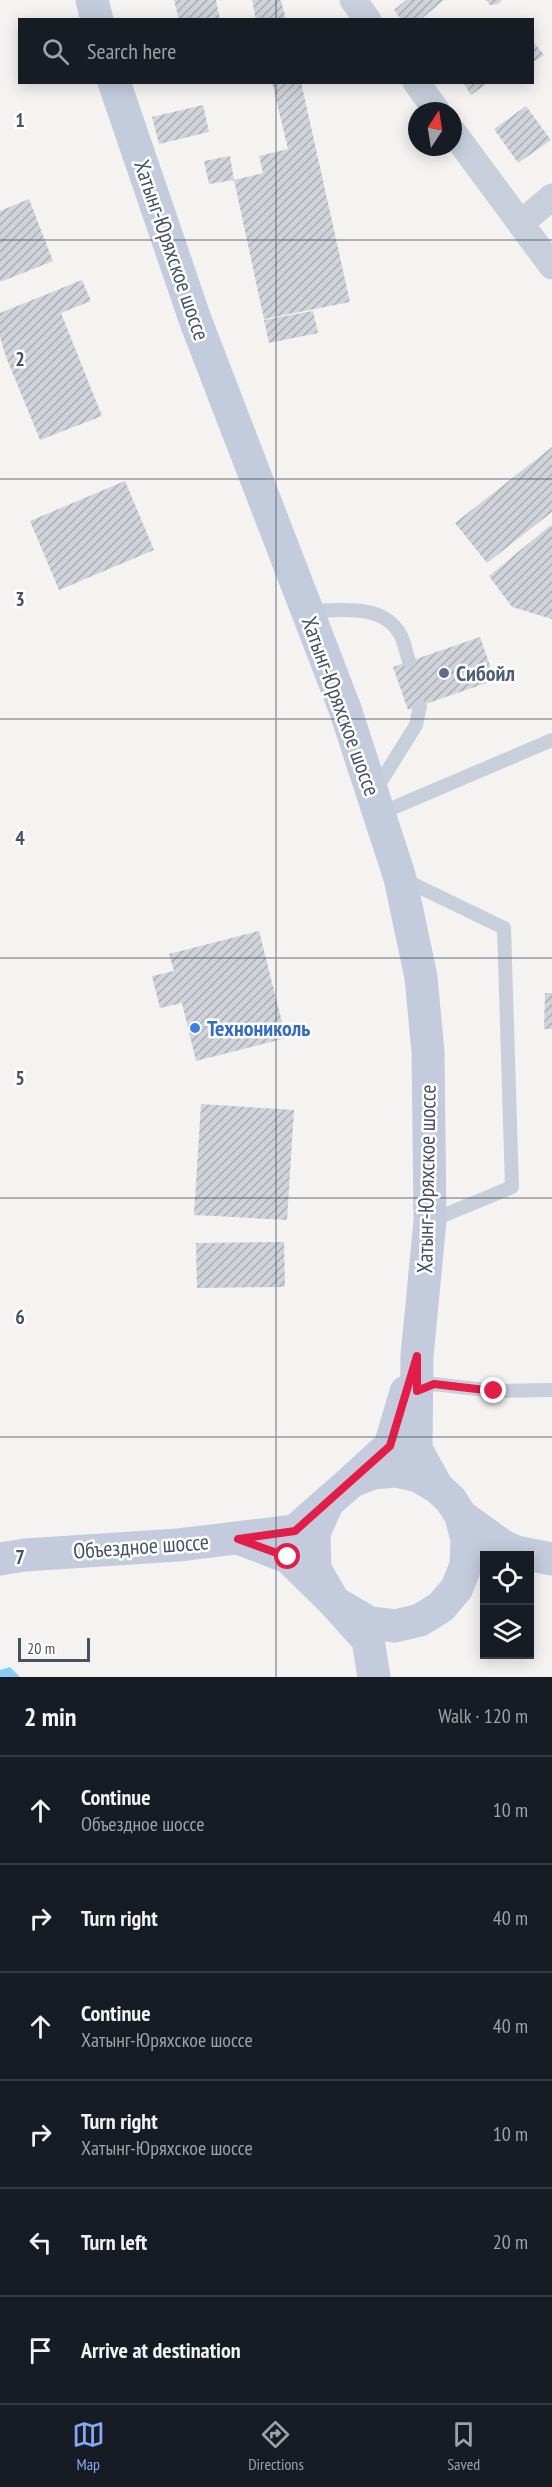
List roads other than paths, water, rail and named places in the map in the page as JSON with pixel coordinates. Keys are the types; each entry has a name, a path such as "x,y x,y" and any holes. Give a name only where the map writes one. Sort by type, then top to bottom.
{"main road":[{"path":"92,0 96,18"},
{"name":"Хатынг-Юряхское шоссе","path":"115,84 196,322 345,709 400,878 421,977 428,1052 430,1221 417,1356 416,1449 437,1487"},
{"name":"Хатынг-Юряхское шоссе","path":"352,1481 390,1446 417,1356"},
{"path":"238,1539 295,1531 352,1481 373,1473 396,1472 418,1476 437,1487 451,1500 461,1516 467,1540 466,1565 461,1591 398,1641 386,1677"},
{"path":"327,1504 314,1533 315,1569 334,1602 368,1640 375,1677"},
{"path":"461,1516 516,1552 552,1560"},
{"name":"Объездное шоссе","path":"0,1559 25,1555 238,1539 288,1557 334,1602"},
{"path":"534,1562 552,1560"},
{"path":"334,1602 370,1623 395,1626 420,1620 461,1591"}],"street":[{"path":"353,0 366,18"},
{"path":"417,84 430,102"},
{"path":"462,144 552,266"},
{"path":"521,223 552,197"}],"lane":[{"path":"307,611 367,610 390,621 401,635 409,661"},
{"path":"377,803 416,725 420,706"},
{"path":"377,803 552,740"},
{"path":"400,878 504,928 512,1187 430,1221"},
{"path":"417,1391 434,1384 494,1391 552,1390"}],"water":[{"path":"10,1667 20,1677 0,1677 0,1670"}],"place":[{"name":"Сибойл","path":"444,673"},
{"name":"Технониколь","path":"195,1028"}]}
